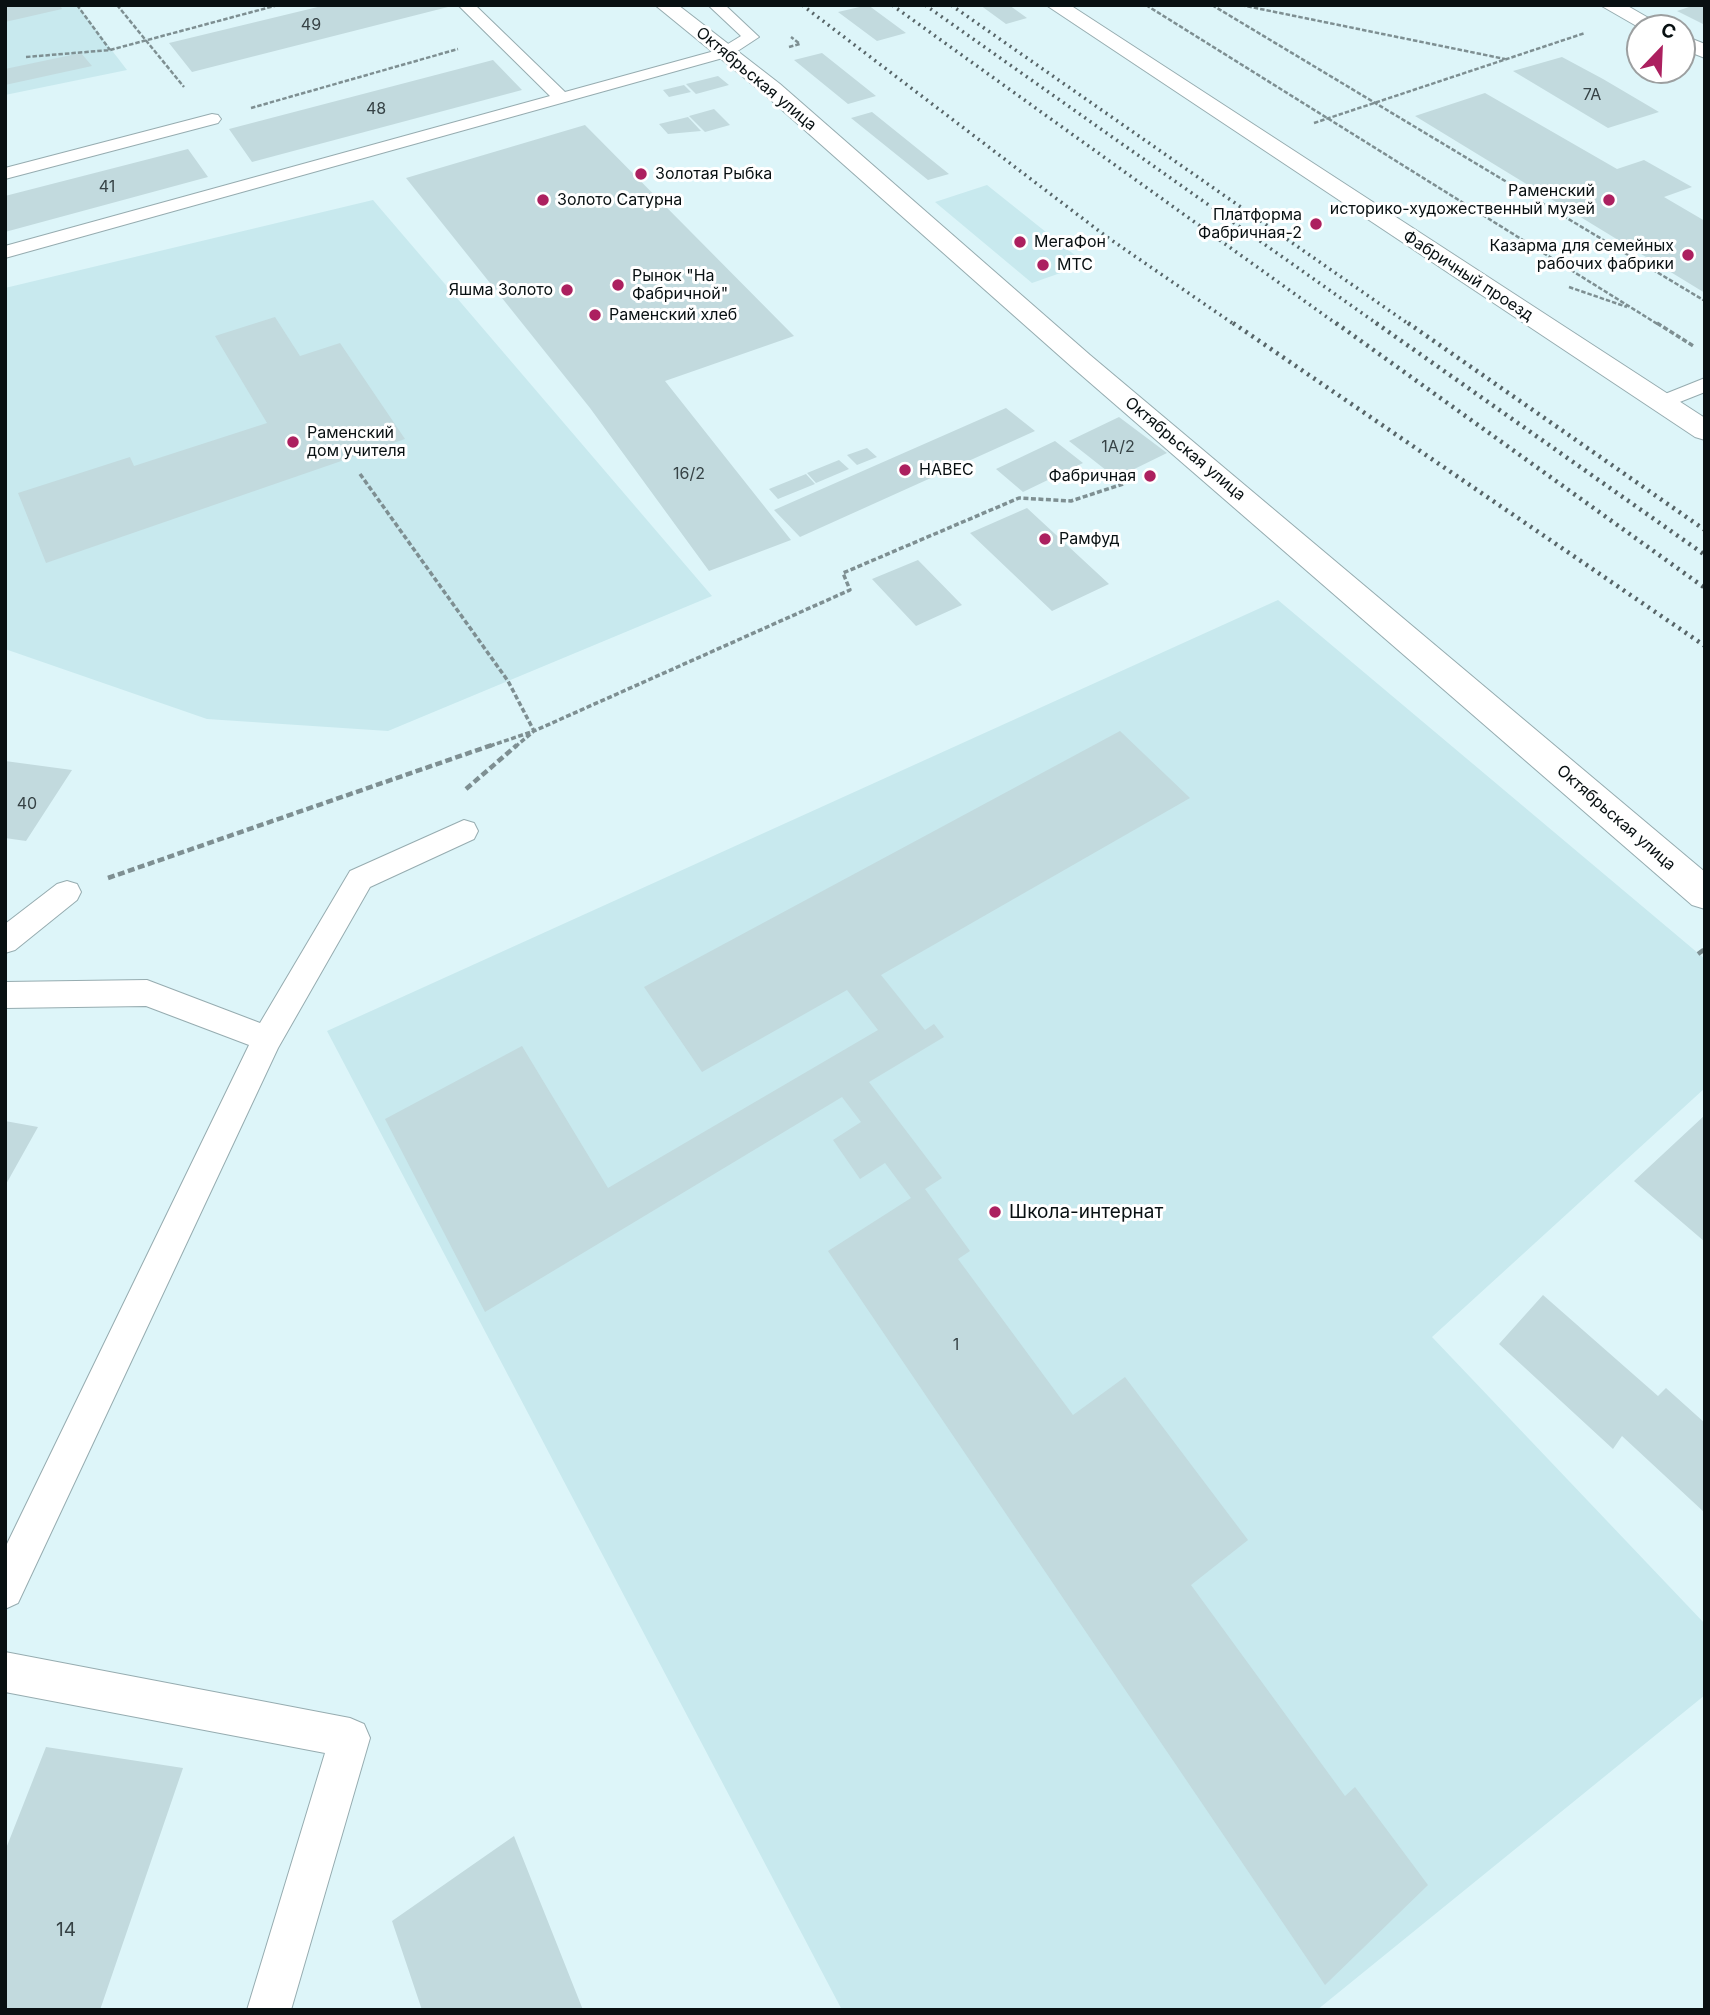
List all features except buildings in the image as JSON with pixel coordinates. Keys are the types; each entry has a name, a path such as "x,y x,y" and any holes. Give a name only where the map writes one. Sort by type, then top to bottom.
{"street":[{"name":"Октябрьская улица","path":"664,5 772,89 1081,360 1705,894"},
{"name":"Фабричный проезд","path":"1056,5 1705,431"},
{"path":"1610,5 1628,14"}],"lane":[{"path":"466,5 562,98"},
{"path":"5,252 724,53 751,37 716,5"},
{"path":"5,174 212,119"},
{"path":"1662,403 1705,384"},
{"path":"5,1590 267,1039 360,879 464,831"},
{"path":"5,941 67,892"},
{"path":"5,995 147,993 267,1039"},
{"path":"5,1672 350,1738 269,2010"}],"path":[{"path":"77,5 110,50"},
{"path":"117,5 142,39"},
{"path":"26,57 110,50 142,39 278,5"},
{"path":"1146,5 1705,353"},
{"path":"1212,5 1705,301"},
{"path":"1241,5 1506,60"},
{"path":"1262,141 1626,20"},
{"path":"212,119 499,38"},
{"path":"1559,213 1568,209"},
{"path":"360,474 508,681 534,731"},
{"path":"67,892 534,731 850,590 843,573 1018,498 1071,501 1123,484"},
{"path":"463,792 534,731"},
{"path":"1698,954 1705,949"}],"shaded area":[{"path":"5,5 77,5 127,70 5,95"},
{"path":"987,185 1086,264 1032,283 935,202"},
{"name":"Раменский дом учителя","path":"373,200 712,596 388,731 207,719 5,649 5,288"},
{"name":"Школа-интернат","path":"1278,600 1705,959 1705,1088 1432,1337 1705,1624 1705,1695 1317,2010 842,2010 327,1031"}],"railway":[{"path":"802,5 1107,237 1235,325"},
{"path":"892,5 1338,325"},
{"path":"925,5 1379,325"},
{"path":"951,5 1410,325"},
{"path":"1233,323 1705,646"},
{"path":"1336,323 1705,588"},
{"path":"1376,323 1705,555"},
{"path":"1408,323 1705,530"}],"place":[{"name":"Золотая Рыбка","path":"641,174"},
{"name":"Золото Сатурна","path":"543,200"},
{"name":"Раменский историко-художественный музей","path":"1609,200"},
{"name":"Платформа Фабричная-2","path":"1316,224"},
{"name":"МегаФон","path":"1020,242"},
{"name":"Казарма для семейных рабочих фабрики","path":"1688,255"},
{"name":"МТС","path":"1043,265"},
{"name":"Рынок \"На Фабричной\"","path":"618,285"},
{"name":"Яшма Золото","path":"567,290"},
{"name":"Раменский хлеб","path":"595,315"},
{"name":"Раменский дом учителя","path":"293,442"},
{"name":"НАВЕС","path":"905,470"},
{"name":"Фабричная","path":"1150,476"},
{"name":"Рамфуд","path":"1045,539"},
{"name":"Школа-интернат","path":"995,1212"}]}
